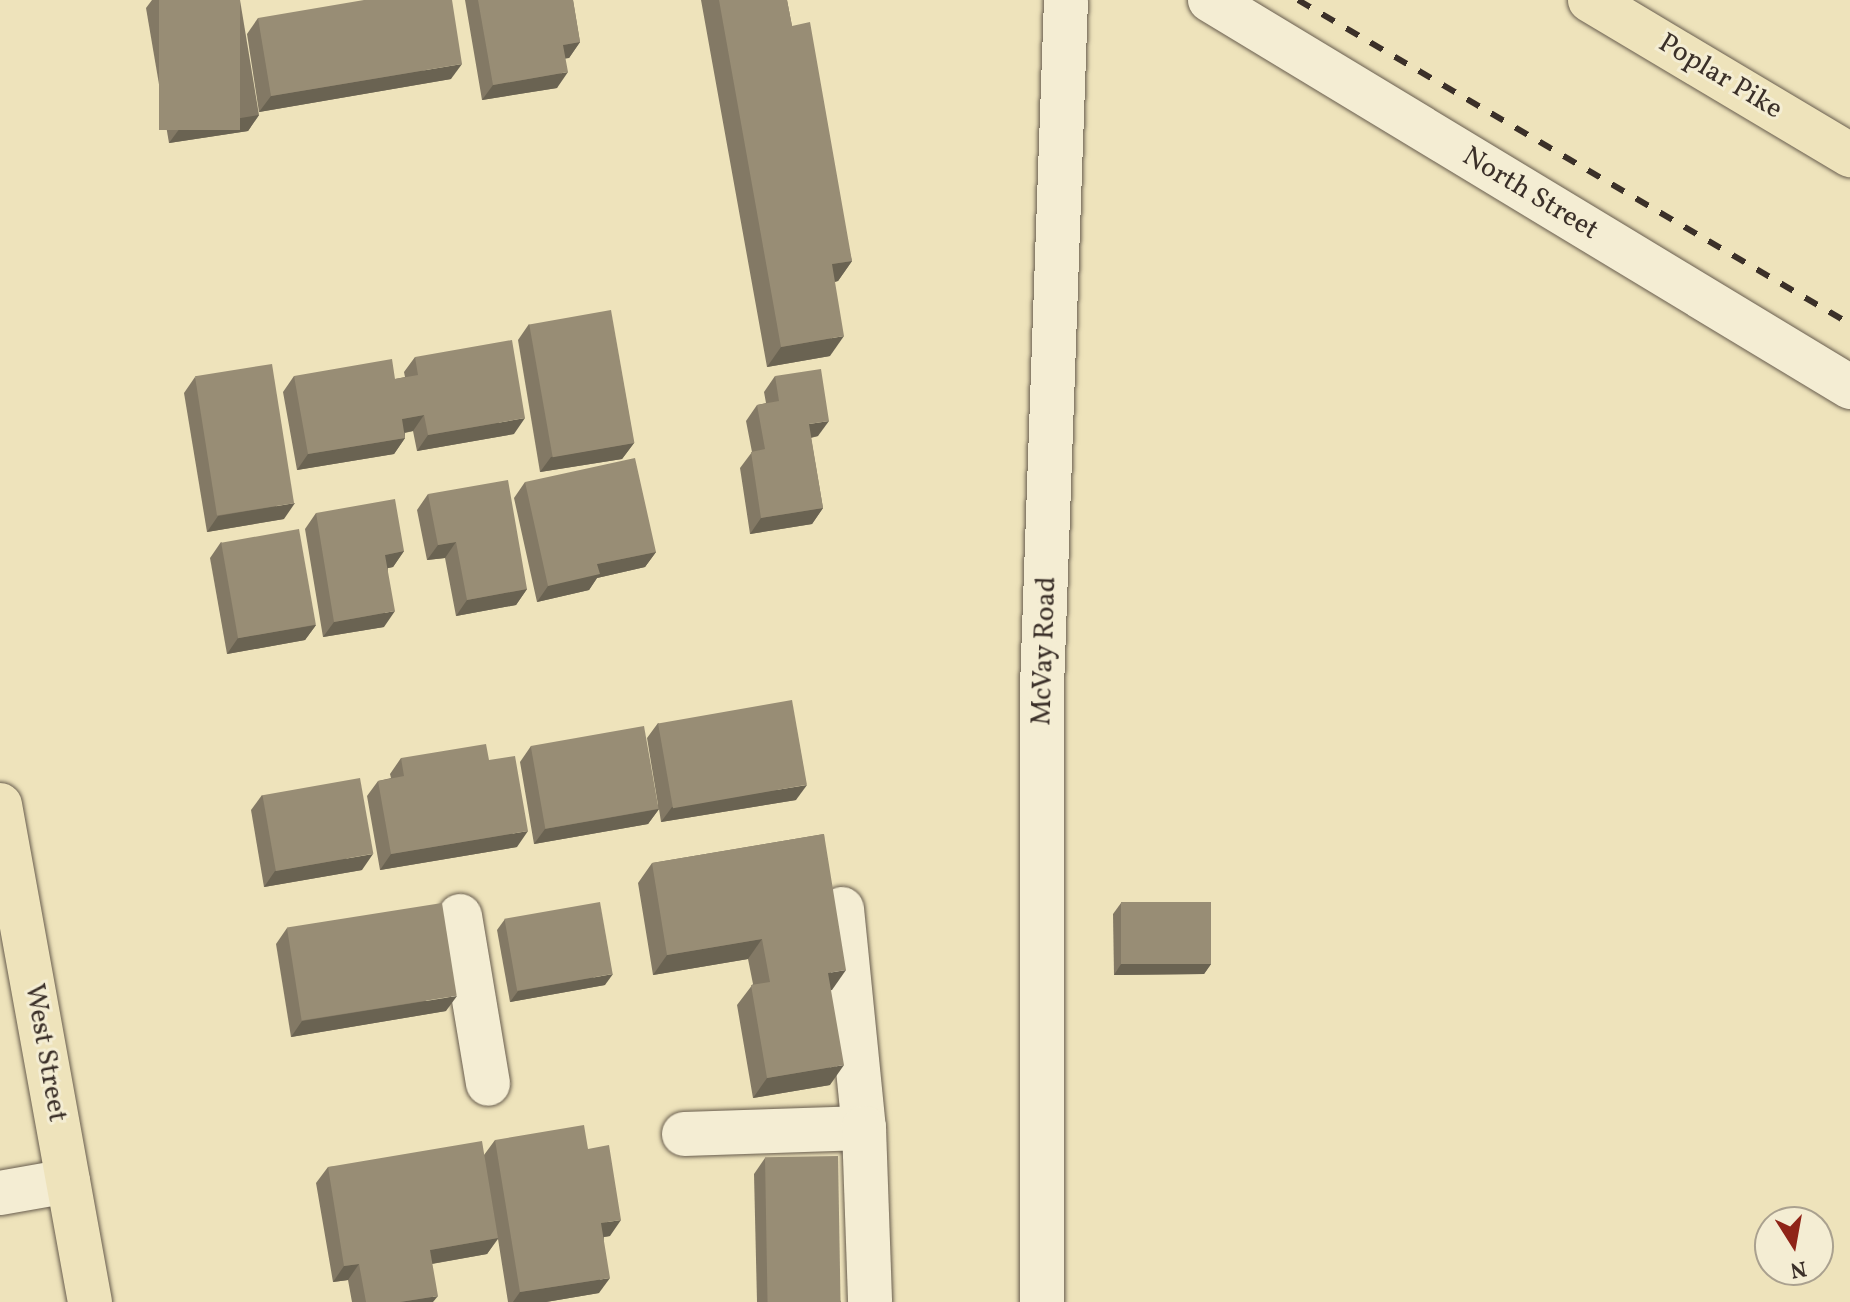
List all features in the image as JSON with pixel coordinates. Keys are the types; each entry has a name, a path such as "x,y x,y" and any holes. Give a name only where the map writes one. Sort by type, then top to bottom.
{"main road":[{"name":"Poplar Pike","path":"1590,0 1850,155"},
{"name":"West Street","path":"0,805 90,1302"}],"street":[{"name":"McVay Road","path":"1042,1302 1042,687 1066,0"},
{"name":"North Street","path":"1210,0 1850,387"},
{"path":"842,909 864,1128 870,1302"},
{"path":"460,916 488,1084"},
{"path":"684,1134 864,1128"},
{"path":"0,1193 68,1181"}],"building":[{"path":"159,0 240,0 240,130 159,130"},
{"path":"364,0 452,0 462,64 271,96 258,18"},
{"path":"478,0 573,0 580,42 563,45 568,72 493,85"},
{"path":"719,0 787,0 792,26 810,22 852,261 832,264 844,336 781,347"},
{"path":"611,310 634,443 553,457 529,324"},
{"path":"512,340 525,418 428,435 424,415 402,419 405,438 308,454 294,376 392,359 395,379 418,375 415,357"},
{"path":"272,364 294,503 217,515 195,376"},
{"path":"821,369 829,421 809,424 823,508 761,518 751,452 765,449 757,405 779,401 775,376"},
{"path":"635,458 656,552 597,564 600,574 548,586 525,482"},
{"path":"508,480 527,589 467,600 456,542 438,545 428,494"},
{"path":"395,499 404,551 385,555 395,611 334,622 316,513"},
{"path":"299,529 316,625 238,638 221,543"},
{"path":"792,700 807,785 673,808 658,724"},
{"path":"644,726 659,809 545,829 531,746"},
{"path":"486,744 489,760 515,756 528,831 391,854 378,781 404,776 401,758"},
{"path":"360,778 373,854 276,871 263,795"},
{"path":"824,834 846,970 828,973 844,1065 767,1078 751,985 770,982 762,939 667,955 652,863"},
{"path":"600,902 613,974 517,991 504,919"},
{"path":"1121,902 1211,902 1211,964 1121,964"},
{"path":"442,903 457,996 302,1020 287,928"},
{"path":"584,1125 588,1149 609,1145 621,1220 601,1223 610,1278 520,1292 495,1140"},
{"path":"482,1141 498,1238 430,1250 438,1296 400,1302 366,1302 359,1264 344,1266 328,1167"},
{"path":"838,1156 841,1302 768,1302 765,1157"}],"railway":[{"path":"1298,0 1850,324"}]}
